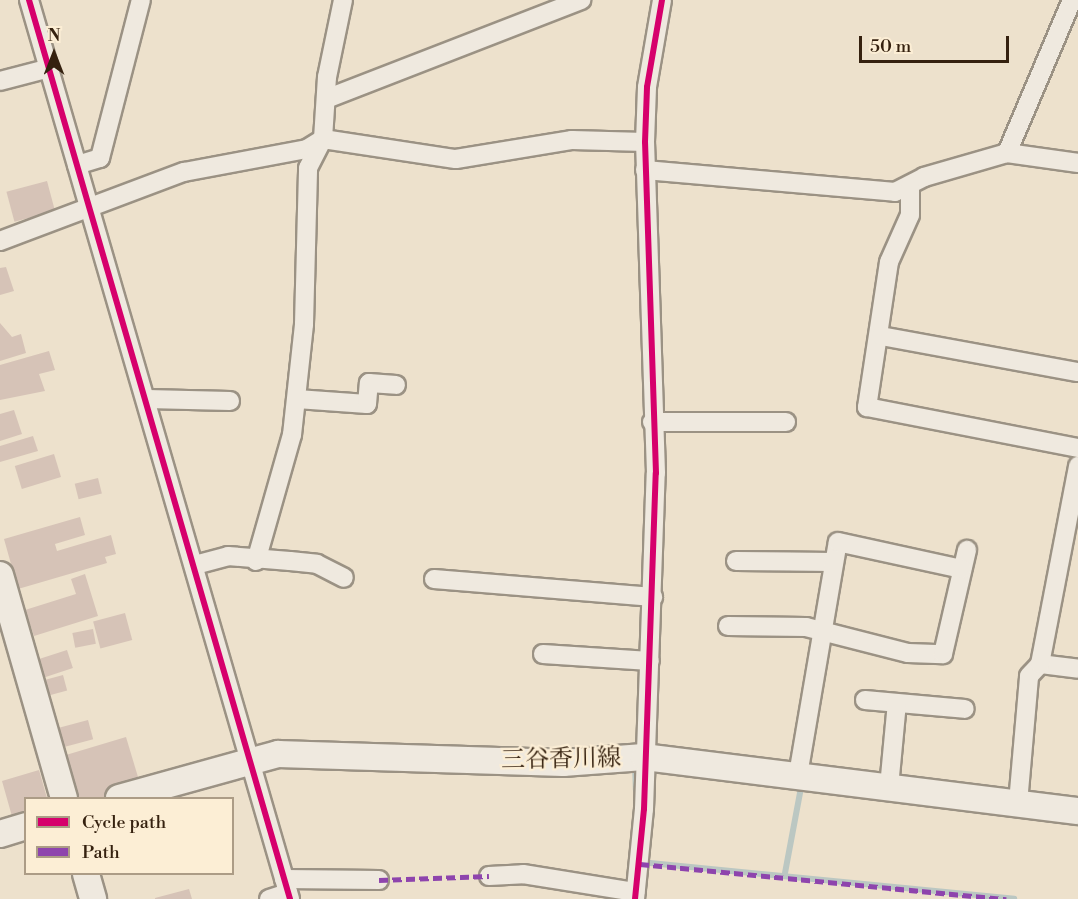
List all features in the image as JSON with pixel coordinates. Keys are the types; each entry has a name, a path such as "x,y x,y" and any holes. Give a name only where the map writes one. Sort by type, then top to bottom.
{"main road":[{"path":"1,581 64,797"},
{"name":"三谷香川線","path":"122,797 250,759 278,754 563,763 644,757 1078,811"},
{"path":"0,834 24,827"},
{"path":"87,875 93,899"}],"street":[{"path":"29,0 46,69 54,79 88,206 147,399 287,891"},
{"path":"77,165 100,158 141,0"},
{"path":"256,561 283,478 297,399 308,168 323,139 326,99 343,0"},
{"path":"326,99 581,0"},
{"path":"489,876 523,874 636,895 654,597 645,142 647,87 662,0"},
{"path":"1007,153 1072,0"},
{"path":"0,81 46,69"},
{"path":"0,241 46,227 88,206 184,172 307,149 323,139 456,159 572,140 645,142"},
{"path":"645,170 895,192 1007,153 1078,163"},
{"path":"910,186 910,215 889,262 880,336 867,407 1078,448"},
{"path":"880,336 1078,372"},
{"path":"297,399 367,404 369,383 396,385"},
{"path":"147,399 230,401"},
{"path":"652,422 786,422"},
{"path":"1018,803 1029,676 1040,664 1078,466"},
{"path":"798,775 832,562 838,542 962,569"},
{"path":"728,626 770,624 822,632 908,653 943,654 967,550"},
{"path":"195,565 228,556 256,561 316,564 344,578"},
{"path":"736,561 832,562"},
{"path":"434,579 654,597"},
{"path":"543,654 650,661"},
{"path":"1040,664 1078,669"},
{"path":"865,699 965,709"},
{"path":"889,787 897,703"},
{"path":"269,899 287,891 380,880"}],"building":[{"path":"47,181 55,211 14,222 6,192"},
{"path":"6,267 14,291 0,295 0,268"},
{"path":"0,323 12,337 21,334 26,353 0,361"},
{"path":"49,351 55,370 39,374 45,391 0,400 0,365"},
{"path":"14,410 22,434 0,441 0,414"},
{"path":"33,436 38,451 0,462 0,446"},
{"path":"54,454 61,477 22,489 15,466"},
{"path":"98,478 102,494 79,499 75,484"},
{"path":"80,517 85,535 55,544 57,551 111,535 116,554 105,557 107,563 18,589 4,539"},
{"path":"85,574 98,616 34,636 25,610 76,594 71,579"},
{"path":"125,613 132,640 100,649 93,622"},
{"path":"93,629 96,644 75,648 72,633"},
{"path":"67,650 73,668 43,678 38,660"},
{"path":"63,675 67,690 48,696 44,680"},
{"path":"88,720 93,739 64,747 59,728"},
{"path":"126,737 141,787 106,797 79,797 66,755"},
{"path":"39,770 47,797 24,797 24,817 13,820 2,781"},
{"path":"189,889 192,899 155,899 155,898"}],"waterway":[{"path":"635,765 636,790"},
{"path":"785,873 802,782"},
{"path":"640,862 1014,899"}],"marked path":[{"path":"640,864 1006,899"},
{"path":"379,880 489,876"}],"cycle path":[{"path":"29,0 290,899"},
{"path":"635,899 644,809 656,473 645,142 647,87 662,0"}]}
